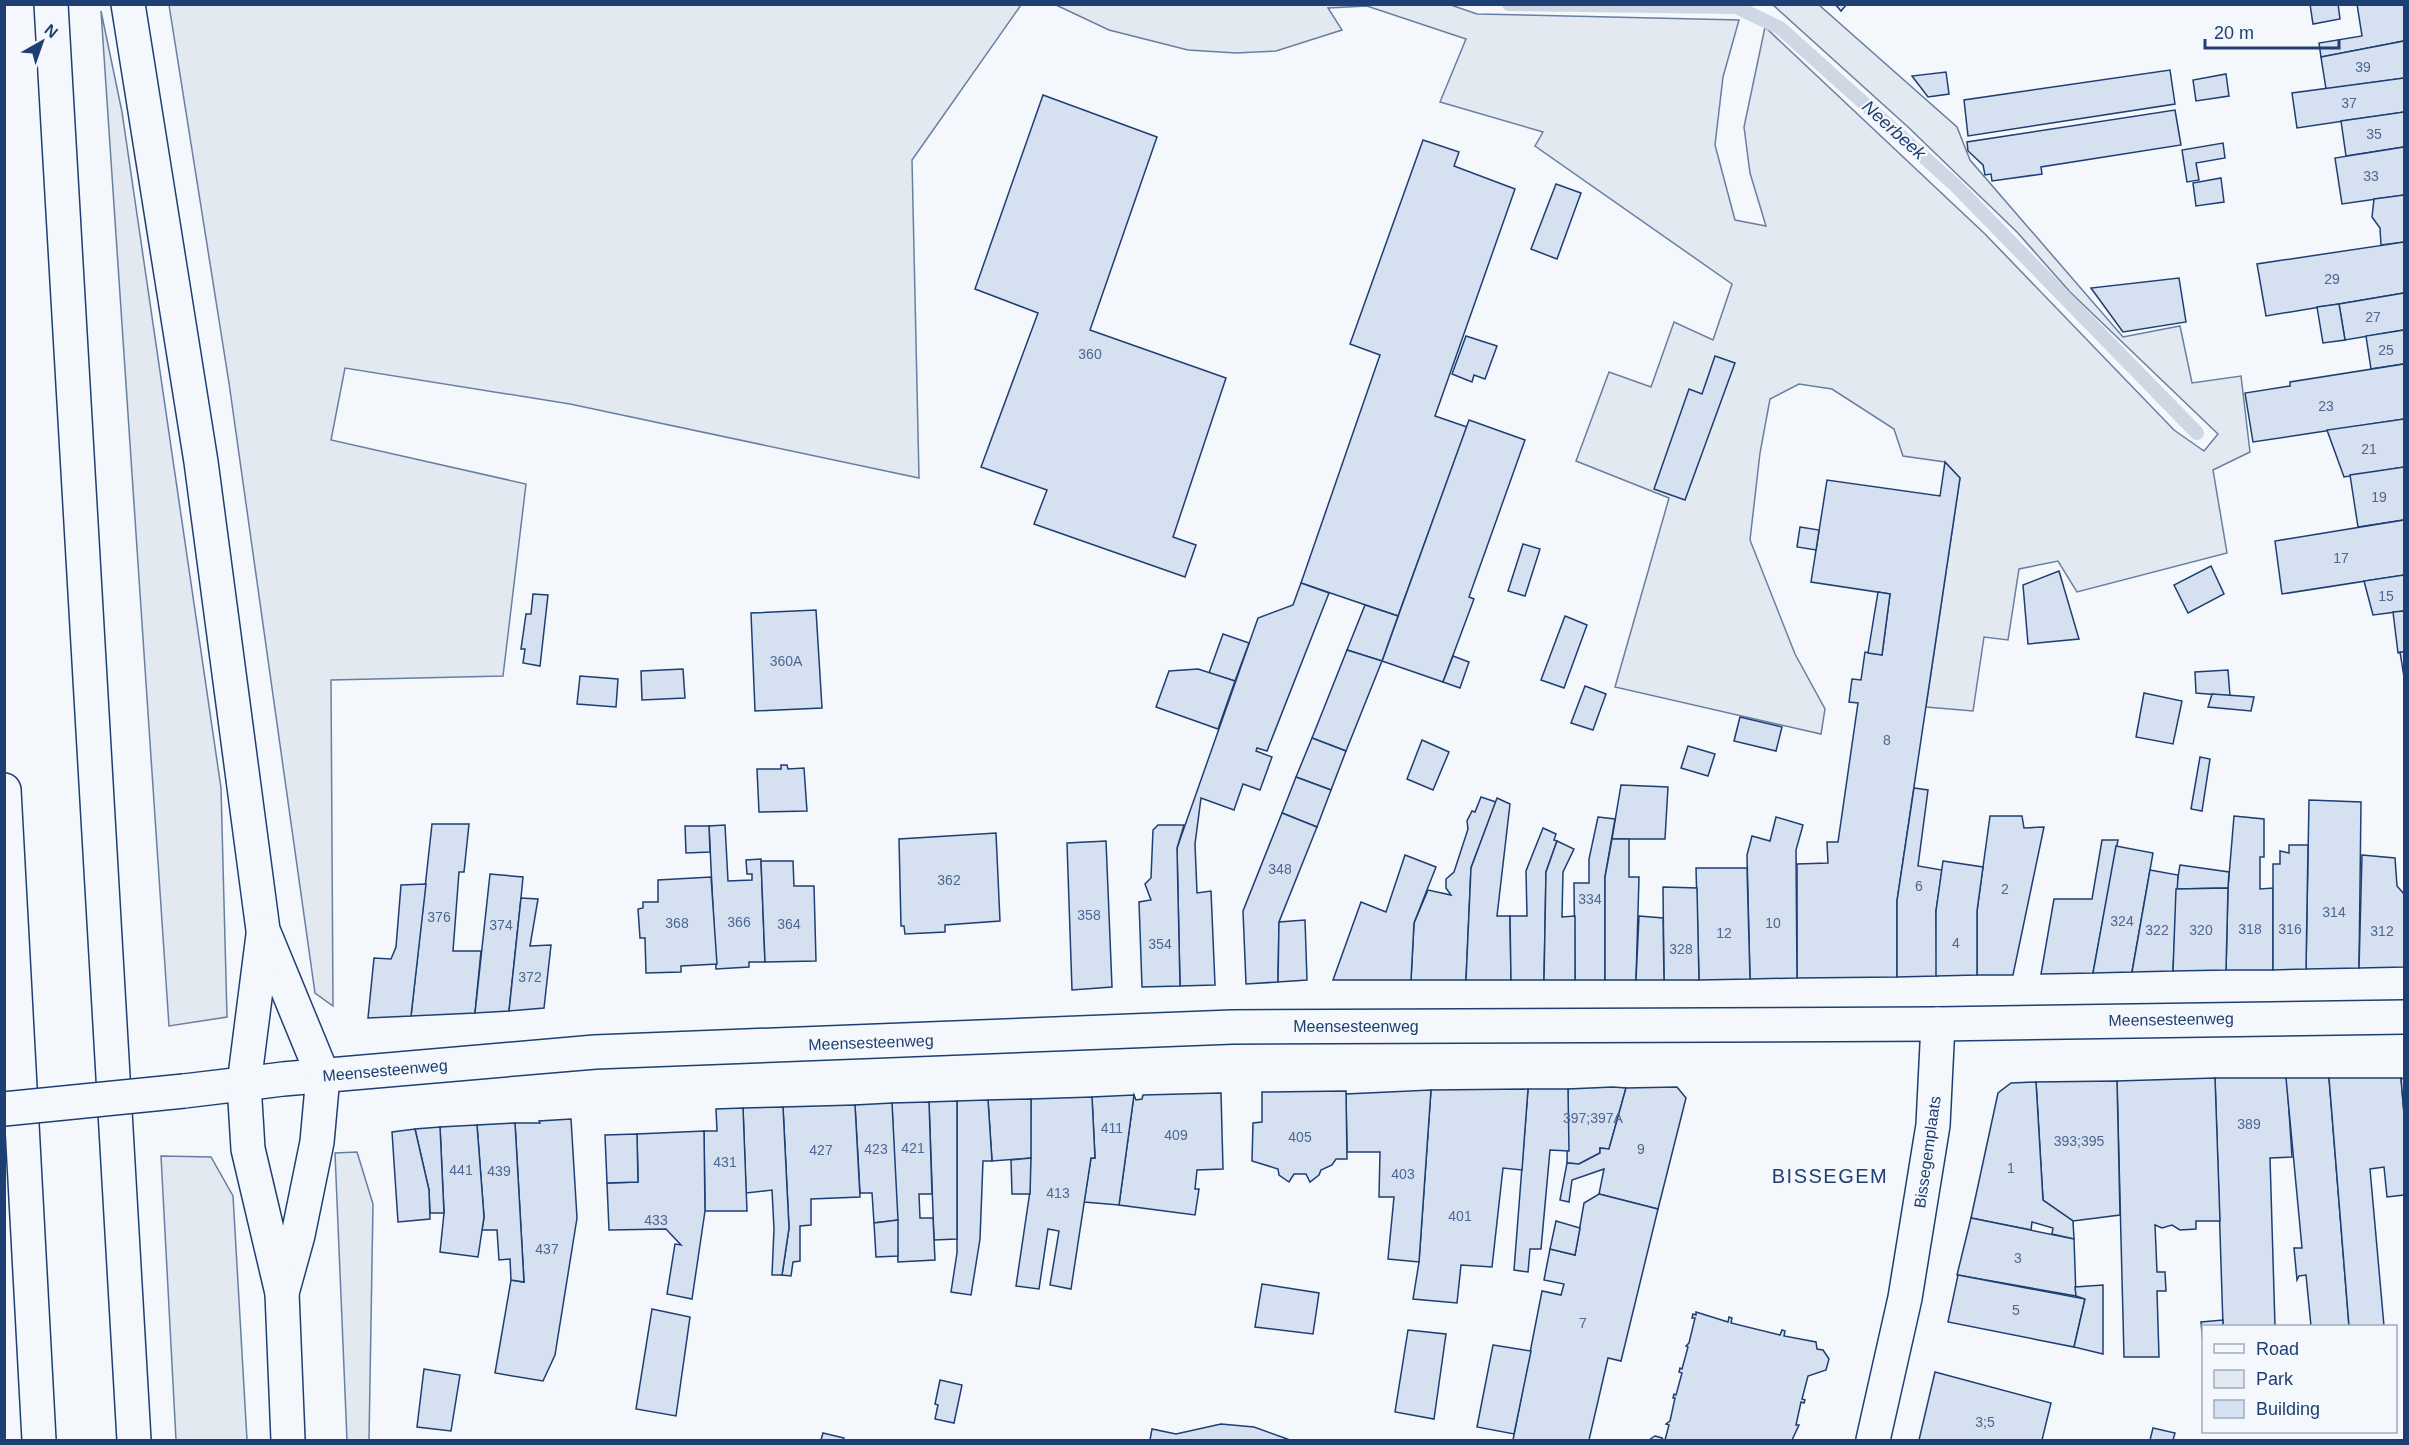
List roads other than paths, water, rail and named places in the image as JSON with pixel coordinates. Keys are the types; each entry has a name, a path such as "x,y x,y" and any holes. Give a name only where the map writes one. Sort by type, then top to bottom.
{"main road":[{"path":"51,4 134,1440"},
{"path":"128,4 201,462 263,930 244,1084 248,1149 282,1293 288,1440"},
{"path":"4,790 39,1440"},
{"path":"263,930 323,1076 316,1142 297,1235 282,1293"},
{"name":"Meensesteenweg","path":"4,1109 323,1076 595,1052 1232,1027 1938,1024 2404,1017"},
{"name":"Bissegemplaats","path":"1874,1440 1905,1298 1935,1109 1938,1024"}],"waterway":[{"name":"Neerbeek","path":"1509,4 1736,7 1780,28 1955,185 2197,433"}],"district":[{"name":"BISSEGEM","path":"1830,1176"}]}
